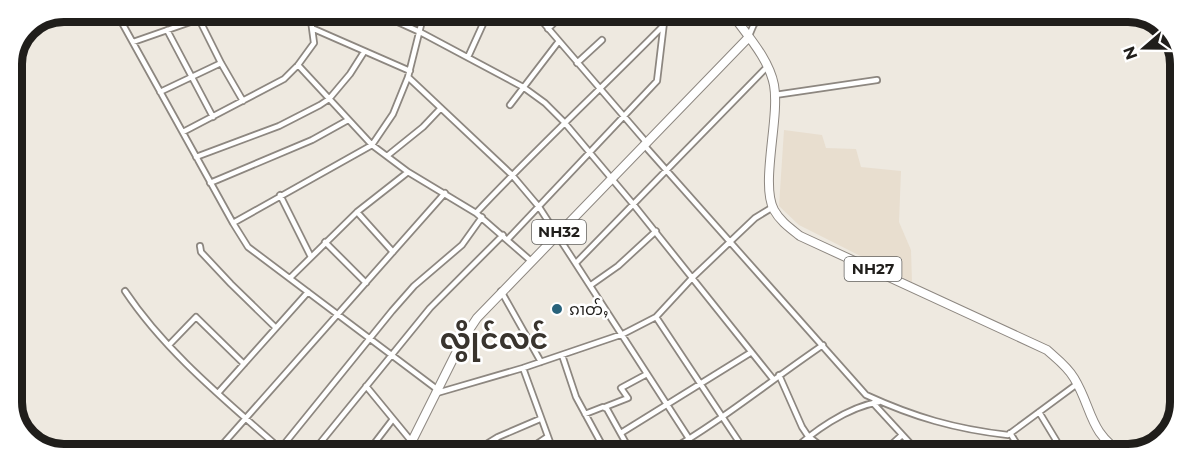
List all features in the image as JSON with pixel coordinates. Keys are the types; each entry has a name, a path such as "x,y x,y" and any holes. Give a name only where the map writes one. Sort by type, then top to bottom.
{"highway":[{"path":"737,22 767,67 774,83 769,195 773,207"},
{"name":"NH32","path":"412,442 477,318 748,38"},
{"name":"NH27","path":"773,207 779,218 800,236 1047,350 1062,363 1077,384 1093,424 1102,438 1110,444"}],"street":[{"path":"122,22 210,183 248,247 391,354 437,392 562,355 623,334 656,317 693,277 755,218 773,207"},
{"path":"133,42 190,22"},
{"path":"200,22 220,63 243,101"},
{"path":"183,132 284,79 314,43 312,22"},
{"path":"398,22 523,87 545,103 564,122 656,231 773,379"},
{"path":"233,223 372,145 393,114 409,74 422,22"},
{"path":"468,57 484,22"},
{"path":"542,22 668,170 866,395 906,413 970,430 1008,435 1077,384"},
{"path":"548,29 555,22"},
{"path":"319,444 430,308 539,207 657,81 664,22"},
{"path":"748,38 757,22"},
{"path":"476,213 564,122 600,90 664,25"},
{"path":"313,29 409,74 441,108 512,175 539,207 692,444"},
{"path":"167,30 213,117"},
{"path":"577,63 602,40"},
{"path":"510,105 559,41"},
{"path":"196,157 297,118 329,99 350,74 364,52"},
{"path":"160,92 220,63"},
{"path":"298,65 372,145 408,172 476,213 531,261"},
{"path":"576,263 767,67"},
{"path":"775,95 877,80"},
{"path":"387,156 423,127 441,108"},
{"path":"210,183 312,141 348,120"},
{"path":"290,278 357,212 408,172"},
{"path":"223,444 445,193"},
{"path":"280,195 311,257"},
{"path":"357,212 393,252"},
{"path":"287,444 414,286 462,245 482,218"},
{"path":"591,285 618,266 656,231"},
{"path":"326,242 366,283"},
{"path":"200,246 201,252 276,328"},
{"path":"125,291 144,321 274,444"},
{"path":"501,291 541,362"},
{"path":"218,393 308,292"},
{"path":"169,345 196,316 244,364"},
{"path":"656,317 740,444"},
{"path":"681,444 723,418 773,379 823,345"},
{"path":"621,433 750,353"},
{"path":"562,355 576,397 602,444"},
{"path":"523,368 550,444"},
{"path":"585,414 628,398 621,388 647,374"},
{"path":"779,375 802,427 808,436 818,444"},
{"path":"366,386 412,442"},
{"path":"800,444 836,418 873,403 882,402"},
{"path":"873,403 911,444"},
{"path":"605,407 627,444"},
{"path":"1039,412 1058,444"},
{"path":"374,444 393,419"},
{"path":"487,444 540,419"},
{"path":"1010,433 1017,444"},
{"path":"892,444 902,435"},
{"path":"536,444 547,437"}],"shaded area":[{"path":"784,130 822,135 826,148 856,149 861,167 901,171 899,222 911,250 912,282 799,225 779,206"}],"place":[{"name":"ၵၢတ်ႇ","path":"557,309"}],"district":[{"name":"လွိုင်လင်","path":"494,339"}]}
